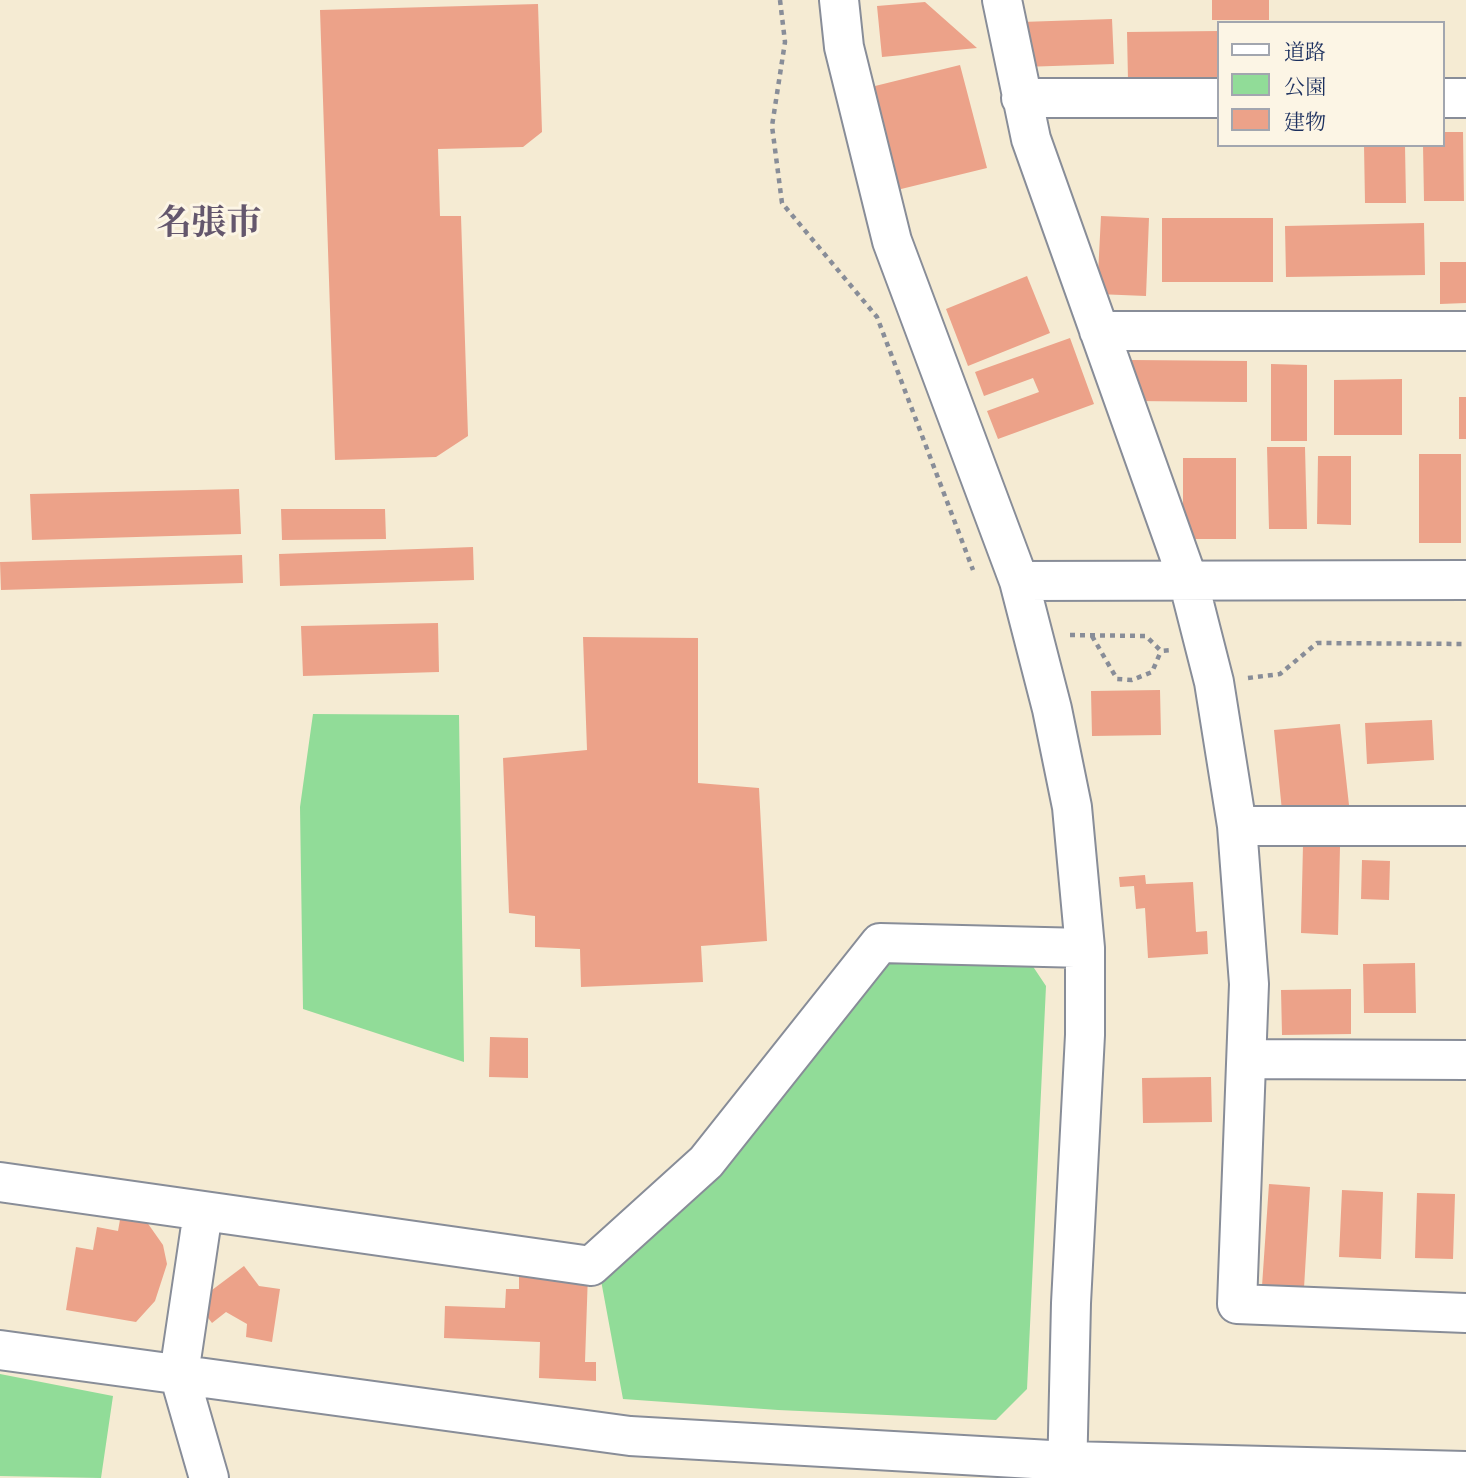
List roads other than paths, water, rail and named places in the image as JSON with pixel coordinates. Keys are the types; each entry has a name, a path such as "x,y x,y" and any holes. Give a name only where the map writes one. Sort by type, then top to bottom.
{"street":[{"path":"839,0 844,47 892,241 1019,581 1052,709 1072,807 1085,948 1085,1035 1071,1303 1067,1469"},
{"path":"1002,0 1021,98 1050,197 1188,580 1210,665 1237,826 1246,914 1247,1059 1237,1304 1466,1313"},
{"path":"1021,98 1218,98"},
{"path":"1445,98 1466,98"},
{"path":"1099,331 1466,331"},
{"path":"1019,581 1466,580"},
{"path":"1237,826 1466,826"},
{"path":"0,1182 591,1266 706,1162 880,943 1085,948"},
{"path":"1247,1059 1466,1060"},
{"path":"203,1212 179,1374 209,1478"},
{"path":"0,1350 811,1463 1067,1469 1466,1471"}],"district":[{"name":"名張市","path":"209,225"}]}
